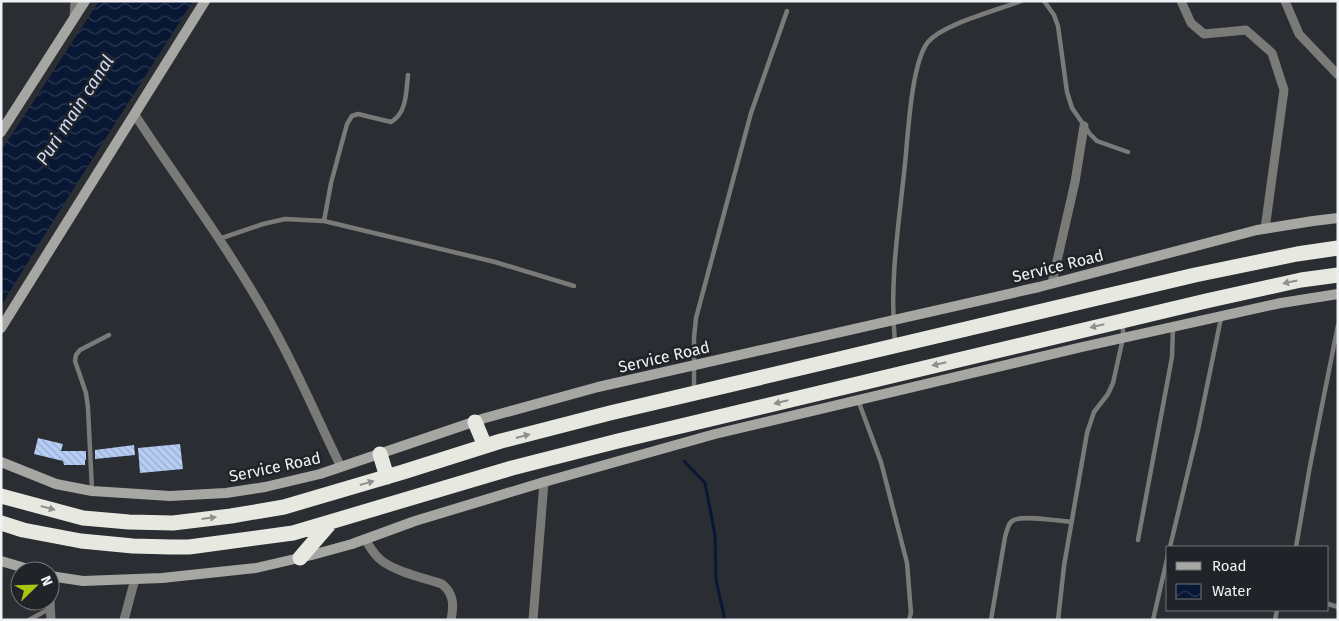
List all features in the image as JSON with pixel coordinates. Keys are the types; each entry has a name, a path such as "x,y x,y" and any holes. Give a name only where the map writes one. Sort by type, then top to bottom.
{"highway":[{"path":"1,496 83,518 129,522 173,523 284,507 485,446 592,418 1195,275 1296,254 1338,248"},
{"path":"1,523 23,530 81,541 133,546 189,547 293,533 512,468 618,441 1123,320 1301,280 1338,275"},
{"path":"475,422 485,446"},
{"path":"380,454 388,477"},
{"path":"300,558 331,522"},
{"path":"1,529 23,530"}],"street":[{"path":"74,20 75,1"},
{"path":"1,132 85,1"},
{"path":"1,328 205,1"},
{"path":"1181,1 1191,23 1204,34 1246,30 1272,53 1284,90 1265,229"},
{"path":"1285,1 1299,34 1338,75"},
{"path":"135,115 268,318 295,368 341,467"},
{"path":"1052,283 1075,182 1084,126"},
{"name":"Service Road","path":"1,462 56,484 92,491 170,496 226,493 265,487 320,474 475,422 598,387 1052,283 1265,229 1313,220 1338,218"},
{"path":"60,577 83,581 162,578 256,568 300,558 544,482 715,434 903,388 1281,302 1338,294"},
{"path":"533,620 544,482"},
{"path":"365,539 382,561 394,568 442,584 447,588 454,602 451,620"},
{"path":"124,620 135,579"}],"lane":[{"path":"895,345 893,320 895,262 910,114 918,61 928,42 942,31 1021,1"},
{"path":"1044,1 1054,15 1058,26 1069,100 1084,126 1097,141 1128,152"},
{"path":"694,393 696,318 751,112 787,11"},
{"path":"324,222 330,183 347,124 352,116 358,114 391,122 398,118 403,110 408,76"},
{"path":"218,240 262,224 285,219 324,222 495,262 574,286"},
{"path":"1170,546 1198,430 1222,316"},
{"path":"1058,620 1064,566 1087,433 1094,412 1108,394 1113,383 1123,338 1123,320"},
{"path":"1296,546 1338,325"},
{"path":"1138,540 1172,357 1173,327"},
{"path":"92,491 88,408 86,393 75,361 76,355 80,350 109,335"},
{"path":"901,373 903,388"},
{"path":"858,399 881,462 907,563 911,613 909,620"},
{"path":"991,620 1005,537 1010,524 1016,519 1026,518 1072,522"},
{"path":"1153,620 1166,564"},
{"path":"29,620 40,611"}],"water":[{"name":"Puri main canal","path":"99,1 193,1 1,306 1,151"}],"building":[{"path":"38,438 63,444 61,451 86,451 85,465 64,465 63,461 34,454"},
{"path":"180,444 183,469 140,473 138,448"},
{"path":"134,445 135,455 95,459 95,450"}],"waterway":[{"path":"684,461 705,483 715,535 716,580 725,620"}]}
